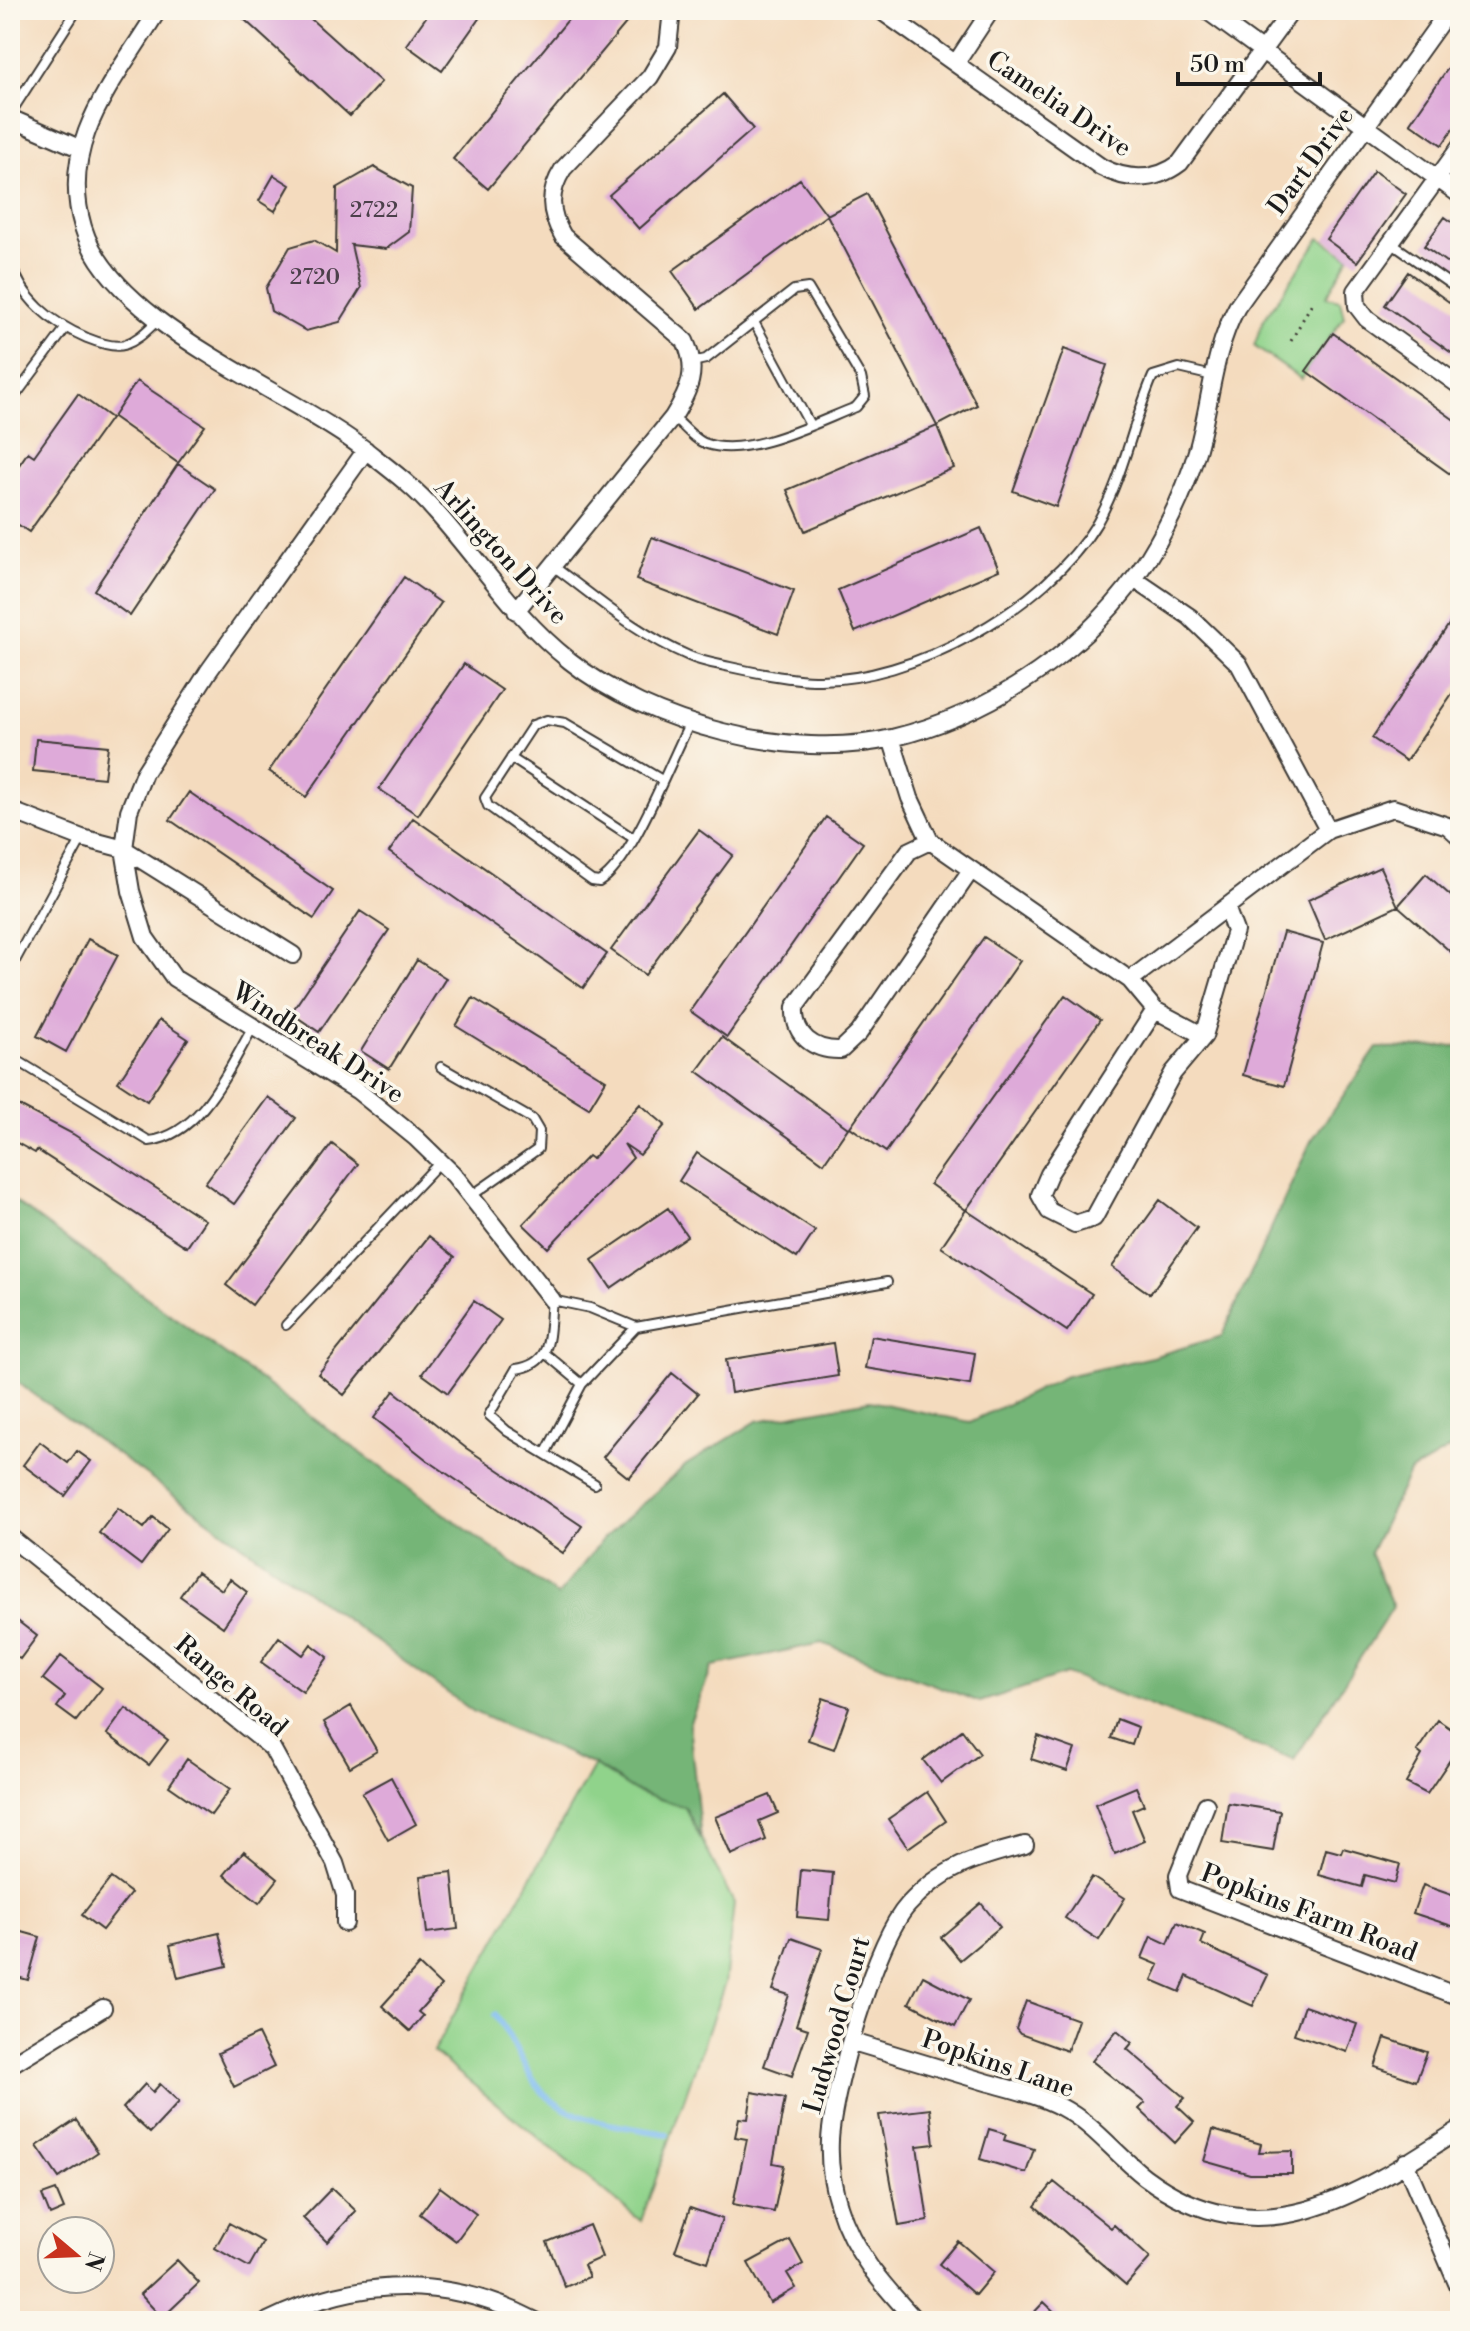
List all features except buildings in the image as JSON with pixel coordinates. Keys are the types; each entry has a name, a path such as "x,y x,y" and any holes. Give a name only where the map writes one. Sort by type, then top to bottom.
{"street":[{"name":"Arlington Drive","path":"158,10 99,101 79,148 76,192 87,239 111,278 234,371 366,450 432,506 516,611 573,664 643,705 690,723 771,740 850,744 891,738 970,709 1030,677 1085,634 1134,579 1179,500 1198,447 1220,345"},
{"path":"516,611 673,417 688,392 692,362 685,341 563,236 553,219 551,202 553,185 563,169 650,77 668,47 672,10"},
{"name":"Camelia Drive","path":"880,10 1101,167 1117,175 1146,178 1180,163 1292,10"},
{"path":"956,63 991,10"},
{"path":"1206,10 1460,195"},
{"name":"Dart Drive","path":"1220,345 1237,307 1449,10"},
{"path":"10,116 79,148"},
{"path":"1460,147 1356,291 1357,306 1367,319 1460,386"},
{"name":"Windbreak Drive","path":"366,450 208,672 144,773 129,811 124,849 131,891 145,937 174,978 252,1029 358,1091 440,1161 552,1300"},
{"path":"1134,579 1190,617 1239,664 1328,830"},
{"path":"891,738 910,798 930,841 1130,980 1155,1010 1204,1036"},
{"path":"1130,980 1328,830 1393,808 1448,826 1460,837"},
{"path":"12,811 82,838 124,849 293,955"},
{"path":"930,841 909,851 795,1007 794,1023 805,1039 823,1051 841,1050 859,1033 971,870"},
{"path":"1155,1010 1049,1174 1040,1195 1049,1211 1075,1224 1094,1218 1173,1073 1204,1036 1235,931 1226,907"},
{"name":"Range Road","path":"10,1537 272,1748 335,1863 345,1895 345,1923"},
{"name":"Popkins Farm Road","path":"1206,1805 1178,1875 1180,1889 1460,1997"},
{"name":"Ludwood Court","path":"916,2321 861,2256 846,2227 835,2192 830,2159 831,2126 880,1949 909,1903 963,1861 1025,1845"},
{"path":"10,2065 103,2008"},
{"name":"Popkins Lane","path":"853,2042 1057,2105 1094,2128 1145,2177 1173,2195 1224,2213 1267,2217 1309,2211 1343,2199 1460,2129"},
{"path":"1405,2162 1460,2290"},
{"path":"268,2321 328,2295 365,2287 406,2285 451,2290 491,2300 536,2321"}],"lane":[{"path":"10,116 77,10"},
{"path":"1391,243 1460,291"},
{"path":"10,260 13,280 30,301 65,329 96,342 120,346 138,339 160,318"},
{"path":"673,417 705,444 731,447 779,437 856,407 865,396 861,377 808,288 794,290 706,359 692,362"},
{"path":"754,322 810,425"},
{"path":"10,403 65,329"},
{"path":"553,566 620,619 692,658 755,673 816,680 847,677 922,657 975,635 1011,613 1070,559 1095,525 1117,483 1153,376 1179,368 1213,376"},
{"path":"662,780 565,723 547,720 533,725 485,798 488,806 592,881 604,879 645,822 690,723"},
{"path":"511,758 633,838"},
{"path":"10,970 82,838"},
{"path":"10,1056 149,1141 171,1138 208,1102 252,1029"},
{"path":"441,1067 532,1119 539,1131 538,1149 470,1197"},
{"path":"286,1325 440,1161"},
{"path":"595,1484 489,1415 516,1369 534,1367 546,1354 552,1300 590,1308 636,1327 887,1282"},
{"path":"545,1454 582,1384 636,1327"},
{"path":"546,1354 582,1384"}],"path":[{"path":"1291,341 1313,301"}],"green space":[{"path":"1320,238 1349,257 1326,297 1340,300 1344,317 1301,379 1254,346 1264,319"},
{"path":"1460,1046 1460,1443 1409,1473 1370,1553 1393,1607 1294,1760 1066,1674 980,1702 822,1643 713,1666 689,1724 701,1839 685,1807 635,1791 594,1765 474,1712 10,1377 10,1198 558,1596 604,1538 686,1465 757,1421 870,1401 970,1422 1066,1376 1152,1357 1222,1336 1311,1141 1377,1048"},
{"path":"594,1765 635,1791 685,1807 734,1903 725,1983 641,2221 433,2052"}],"waterway":[{"path":"495,2015 534,2080 552,2101 566,2110 599,2122 667,2134"}]}
